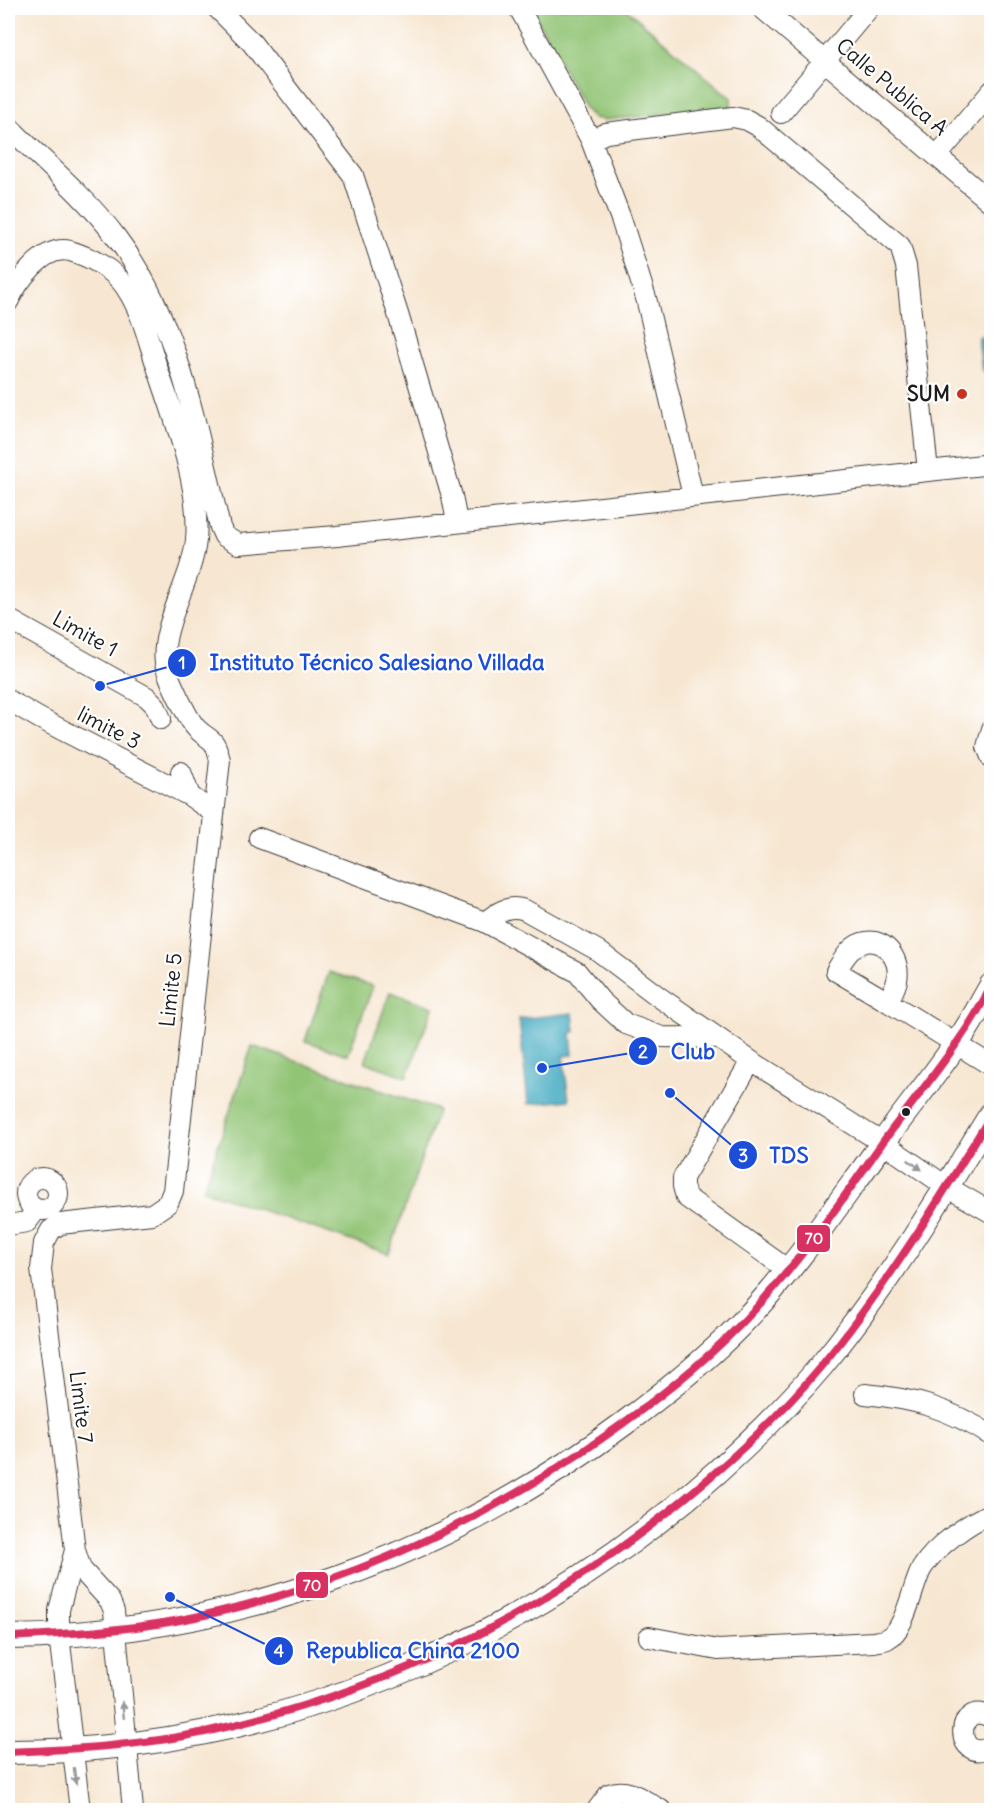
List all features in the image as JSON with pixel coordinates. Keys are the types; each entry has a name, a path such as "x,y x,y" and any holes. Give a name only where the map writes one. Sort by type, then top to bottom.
{"main road":[{"path":"8,1637 115,1630 223,1612 281,1597 389,1558 471,1521 525,1491 580,1456 666,1392 740,1325 788,1270 883,1143 956,1044 992,985"},
{"path":"8,1752 72,1751 127,1746 184,1737 288,1712 389,1678 437,1657 492,1630 585,1575 659,1522 690,1496 755,1437 822,1366 889,1275 992,1113"}],"street":[{"path":"217,8 252,43 353,175 398,314 452,496 457,522"},
{"path":"519,8 591,140 621,219 646,298 664,367 693,496"},
{"name":"Calle Publica A","path":"762,8 992,203"},
{"path":"781,113 869,8"},
{"path":"937,156 992,91"},
{"path":"591,140 606,133 664,125 733,117 747,120 758,126 900,246 906,266 928,471"},
{"path":"8,126 100,218 131,258 151,292 178,363 220,527 224,536 238,544 247,545 992,464"},
{"name":"Limite 5","path":"8,302 24,275 52,251 59,249 69,250 97,262 112,273 126,287 136,306 175,419 197,510 194,558 171,621 165,664 178,697 196,728 211,738 217,747 220,760 176,1173 172,1191 168,1203 159,1210 142,1216 69,1223"},
{"name":"Limite 1","path":"8,619 147,697 155,705 161,719"},
{"name":"limite 3","path":"8,700 117,760 190,796 214,813"},
{"path":"992,729 987,747 992,759"},
{"path":"181,772 190,796"},
{"path":"259,838 485,922 577,972 600,1000 626,1024 662,1037 718,1038"},
{"path":"485,922 494,915 515,907 525,910 597,950 659,997 751,1061 992,1214"},
{"path":"888,1002 992,1066"},
{"path":"751,1061 683,1178 683,1186 686,1197 788,1270"},
{"path":"8,1225 27,1222 36,1209"},
{"name":"Limite 7","path":"69,1223 60,1224 47,1236 42,1252 41,1269 75,1550"},
{"path":"865,1394 917,1401 943,1409 966,1420 992,1437"},
{"path":"649,1637 718,1650 873,1642 886,1639 900,1625 927,1562 953,1537 992,1513"},
{"path":"75,1550 81,1569 110,1601 114,1611 133,1810"},
{"path":"75,1550 59,1610 59,1635 80,1810"},
{"path":"992,1718 985,1714 973,1715 962,1729 964,1741 973,1749 984,1750 992,1746"},
{"path":"597,1810 609,1794 623,1790 661,1810"}],"green space":[{"path":"529,8 625,8 731,98 731,107 605,120 594,118 584,108 541,26"},
{"path":"329,972 373,986 348,1055 305,1041"},
{"path":"390,992 433,1007 407,1077 365,1062"},
{"path":"252,1046 438,1110 389,1254 203,1190"}],"water":[{"path":"989,335 991,370 982,371 978,337"},
{"path":"573,1013 575,1032 571,1033 573,1055 563,1056 569,1100 528,1104 519,1019"}],"transit line":[{"name":"70","path":"8,1637 92,1632 175,1621 232,1609 288,1593 397,1553 450,1528 502,1501 601,1439 673,1385 724,1341 780,1281 944,1061 992,986"},
{"name":"70","path":"8,1752 156,1741 205,1732 271,1715 336,1695 398,1672 518,1614 575,1579 630,1541 703,1484 790,1401 846,1335 890,1274 992,1114"}],"place":[{"name":"SUM","path":"962,394"},
{"name":"Instituto Técnico Salesiano Villada","path":"100,686"},
{"name":"Club","path":"542,1068"},
{"name":"TDS","path":"670,1093"},
{"name":"Republica China 2100","path":"170,1597"}]}
